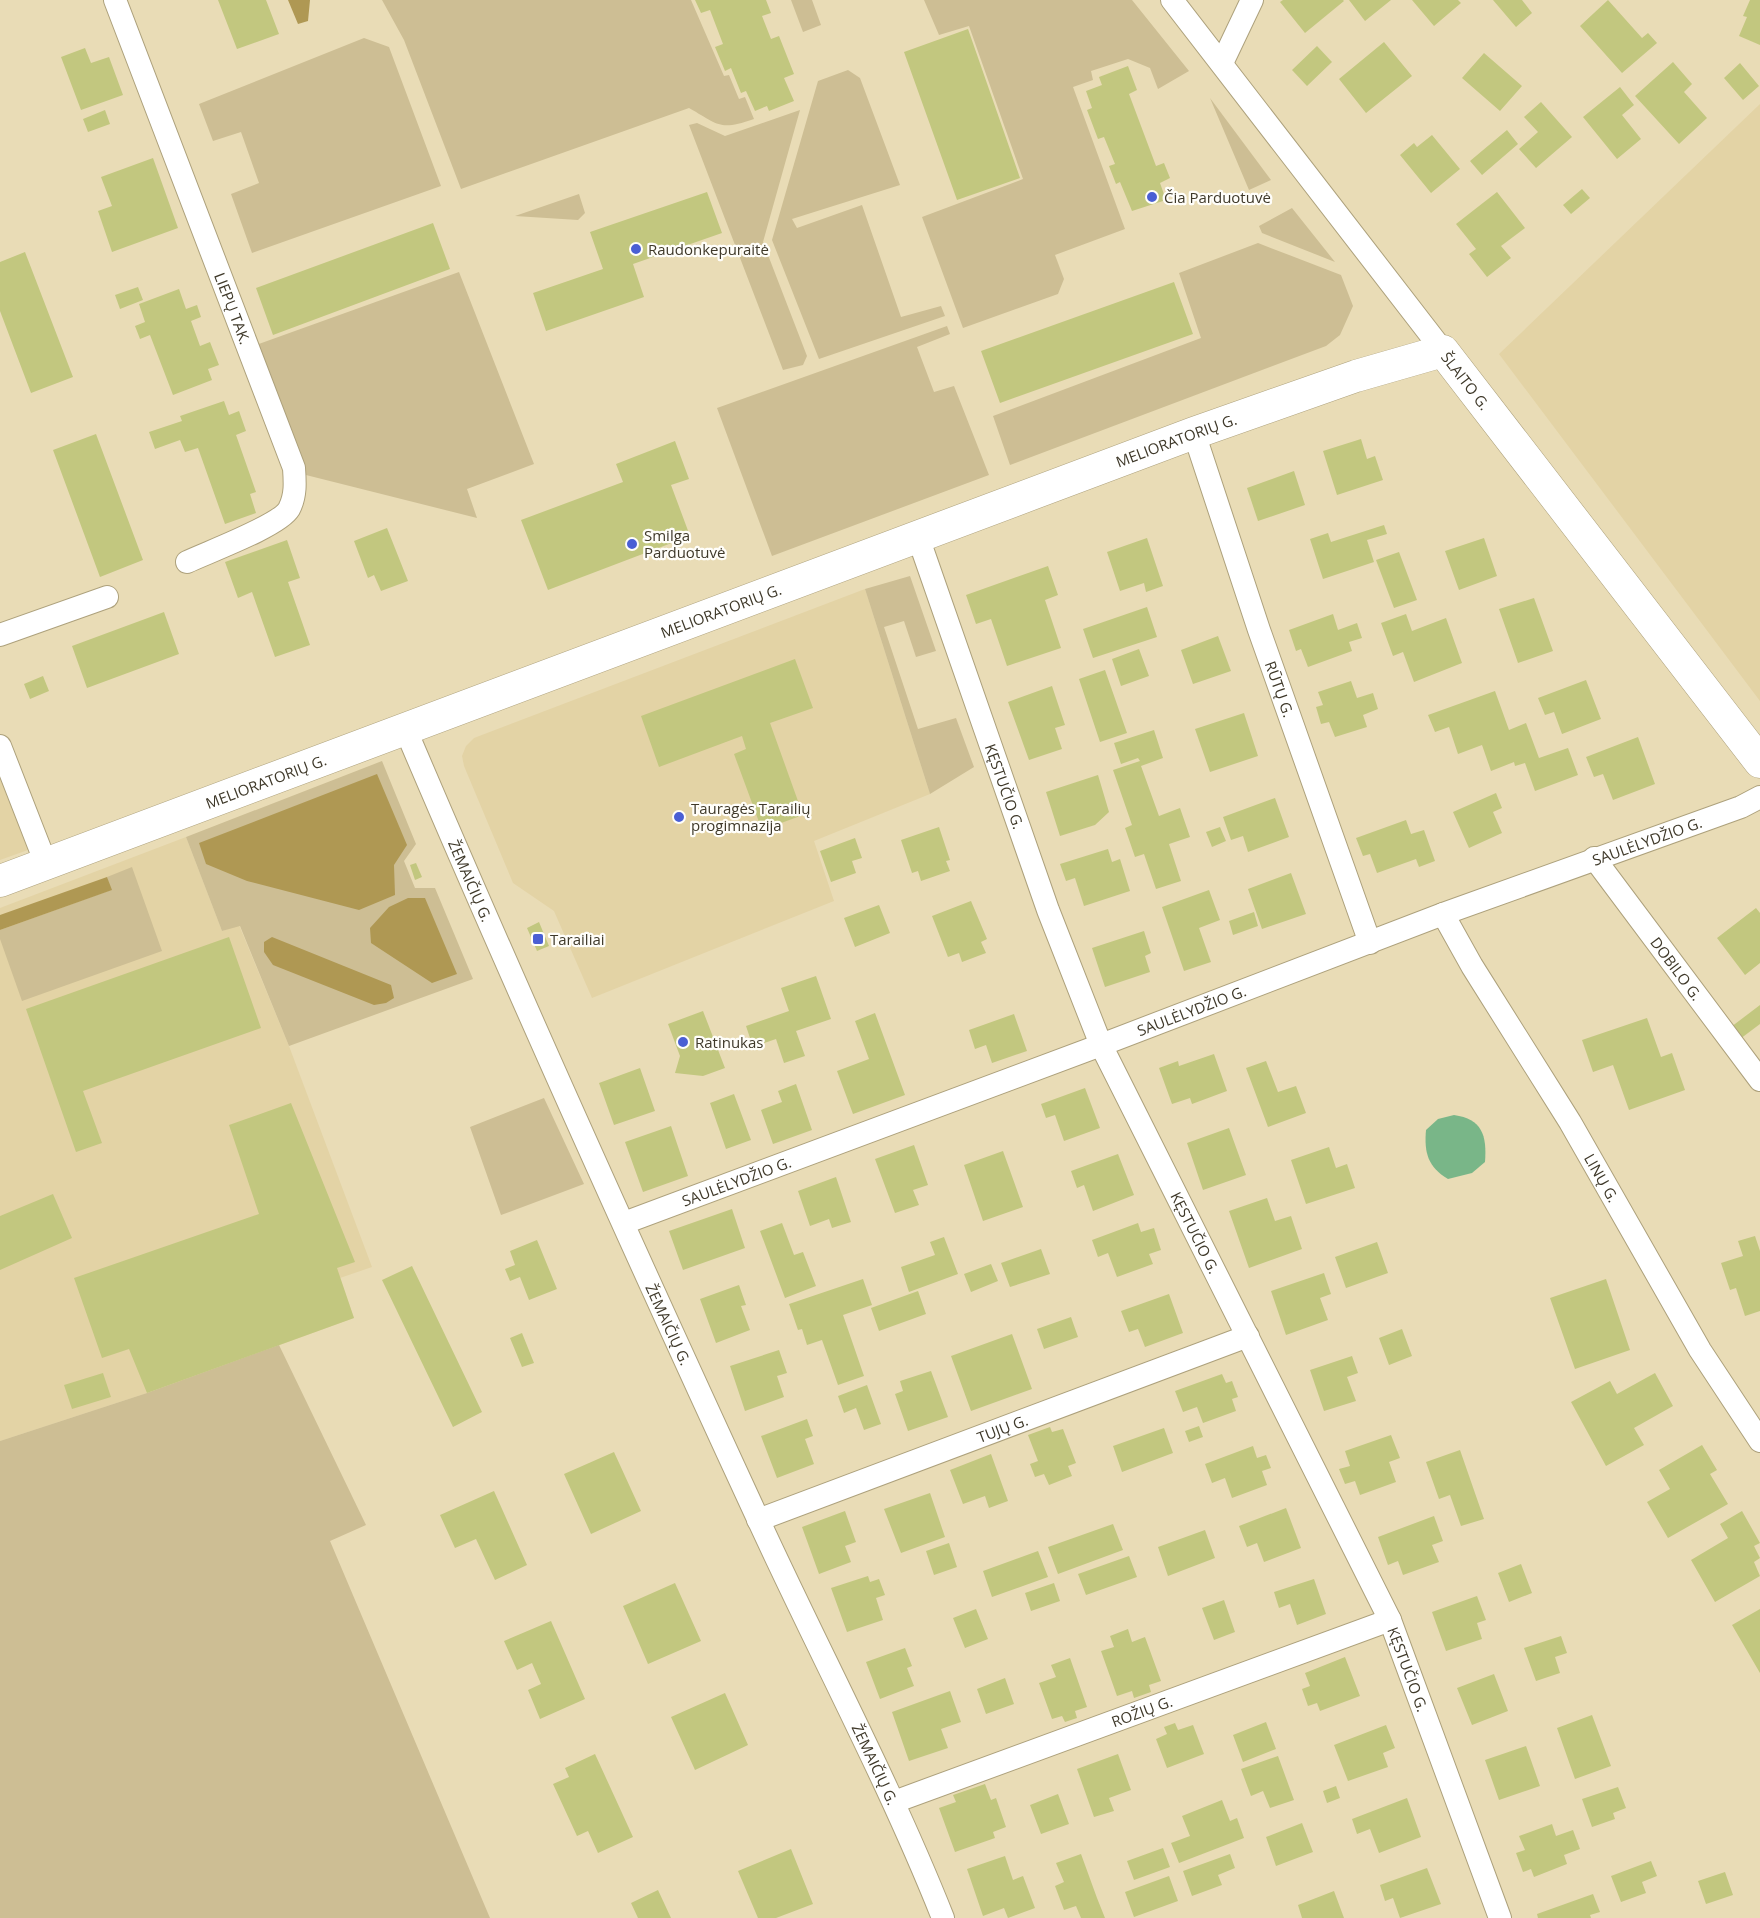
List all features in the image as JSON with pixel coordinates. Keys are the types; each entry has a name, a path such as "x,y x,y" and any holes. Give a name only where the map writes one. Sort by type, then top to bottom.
{"main road":[{"name":"MELIORATORIŲ G.","path":"0,881 1194,433 1356,376 1443,351"},
{"name":"ŠLAITO G.","path":"1443,351 1760,762"}],"street":[{"name":"LIEPŲ TAK.","path":"116,0 294,468 295,490 288,510 274,522 187,562"},
{"name":"ŠLAITO G.","path":"1172,0 1443,351"},
{"path":"1222,63 1252,0"},
{"name":"RŪTŲ G.","path":"1194,433 1259,630 1370,943"},
{"name":"KĘSTUČIO G.","path":"918,537 1048,910 1101,1045 1390,1620 1500,1918"},
{"path":"0,635 107,597"},
{"name":"ŽEMAIČIŲ G.","path":"405,728 528,1012 758,1520 894,1803 943,1918"},
{"path":"0,746 46,864"},
{"name":"SAULĖLYDŽIO G.","path":"624,1223 1593,858 1741,807 1760,797"},
{"name":"DOBILO G.","path":"1593,858 1760,1080"},
{"name":"LINŲ G.","path":"1443,914 1472,966 1569,1122 1700,1350 1752,1410 1760,1441"},
{"name":"TUJŲ G.","path":"758,1520 1248,1336"},
{"name":"ROŽIŲ G.","path":"894,1803 1390,1620"}],"shaded area":[{"path":"288,0 310,0 308,21 298,24"},
{"path":"382,0 691,0 724,76 729,75 739,99 745,97 754,119 733,125 720,124 689,108 461,189 404,40"},
{"path":"791,0 812,0 821,25 803,32"},
{"path":"924,0 1132,0 1189,71 1158,89 1150,68 1128,59 1091,71 1093,80 1073,87 1125,229 1055,255 1064,279 1058,294 963,328 922,217 1023,179 969,26 939,35"},
{"path":"364,38 389,47 441,186 252,253 231,194 259,183 241,132 213,141 199,104"},
{"path":"848,70 860,78 900,185 792,219 797,228 862,205 901,317 941,306 945,316 819,359 772,240 818,81"},
{"path":"1210,98 1271,180 1249,190"},
{"path":"1760,104 1760,701 1499,354"},
{"path":"800,110 763,242 807,356 803,365 783,370 689,125 697,123 725,136"},
{"path":"579,194 585,213 578,220 515,216"},
{"path":"1292,208 1335,262 1262,233 1259,226"},
{"path":"1258,243 1341,275 1353,306 1340,335 1326,346 1010,465 993,416 1201,338 1179,273"},
{"path":"459,272 534,464 467,489 477,518 302,474 256,345"},
{"path":"947,326 950,334 917,347 934,392 954,386 989,475 772,556 717,408"},
{"path":"910,576 936,651 916,657 904,621 884,627 918,729 956,718 974,767 930,794 865,589"},
{"name":"Tauragės Tarailių progimnazija","path":"865,589 930,794 814,841 834,901 592,998 554,911 513,883 464,766 462,756 466,746 474,738"},
{"path":"0,745 39,846 0,860"},
{"path":"382,761 416,844 404,861 415,888 435,888 473,979 289,1046 240,926 222,931 186,837"},
{"path":"377,774 407,845 394,865 395,895 359,910 247,881 206,864 199,843"},
{"path":"186,837 222,931 239,925 289,1046 372,1267 340,1278 354,1318 147,1393 0,1441 0,908"},
{"path":"132,867 162,951 22,1001 0,939 0,930 111,890 107,877"},
{"path":"107,877 112,890 0,930 0,915"},
{"path":"408,898 425,898 457,974 432,983 371,943 370,928 389,907"},
{"path":"272,937 391,985 394,998 386,1003 374,1005 273,965 264,952 264,942"},
{"path":"544,1098 584,1184 501,1215 470,1127"},
{"path":"1454,1115 1471,1120 1481,1130 1485,1144 1485,1162 1472,1173 1448,1179 1436,1170 1429,1159 1426,1130 1438,1119"},
{"path":"279,1345 366,1525 330,1541 490,1918 0,1918 0,1441 147,1393"}],"building":[{"path":"218,0 266,0 279,34 237,49"},
{"path":"695,0 766,0 771,13 762,16 771,39 779,36 794,74 784,78 794,101 769,111 767,106 755,111 746,91 741,93 731,68 725,71 715,47 723,44 710,10 701,13"},
{"path":"1283,0 1344,1 1305,33 1280,2"},
{"path":"1349,0 1391,0 1365,21"},
{"path":"1412,0 1458,0 1461,3 1434,26"},
{"path":"1493,0 1522,0 1532,13 1516,27"},
{"path":"1608,0 1642,38 1648,33 1657,43 1622,73 1580,26"},
{"path":"1750,0 1760,0 1760,45 1739,36 1747,17 1743,16"},
{"path":"968,29 1020,178 957,200 904,52"},
{"path":"1384,42 1412,76 1366,113 1339,79"},
{"path":"1317,46 1332,62 1307,86 1292,70"},
{"path":"85,48 91,63 109,57 123,95 81,110 61,57"},
{"path":"1484,53 1522,86 1500,111 1462,78"},
{"path":"1673,62 1692,84 1684,92 1707,118 1679,144 1635,96"},
{"path":"1740,63 1759,86 1743,100 1724,78"},
{"path":"1128,66 1137,90 1129,94 1156,166 1164,163 1170,178 1160,183 1166,200 1132,211 1120,182 1116,184 1109,166 1115,164 1104,137 1098,139 1087,110 1092,108 1086,91 1102,85 1099,77"},
{"path":"1620,87 1634,105 1622,115 1641,139 1617,159 1583,117"},
{"path":"1541,102 1572,137 1536,168 1519,149 1538,132 1524,117"},
{"path":"105,110 110,124 88,132 83,119"},
{"path":"1507,130 1518,144 1482,175 1470,161"},
{"path":"1432,135 1460,169 1431,193 1400,155 1414,143 1417,147"},
{"path":"153,158 178,228 112,252 98,211 112,206 101,177"},
{"path":"1582,189 1590,198 1571,214 1563,205"},
{"name":"Raudonkepuraitė","path":"707,192 722,233 633,264 644,297 546,331 533,293 603,269 590,232"},
{"path":"1497,192 1525,228 1501,246 1511,258 1487,277 1469,254 1476,249 1456,224"},
{"path":"433,223 450,269 273,335 256,288"},
{"path":"25,252 73,377 31,393 0,311 0,262"},
{"path":"1174,282 1193,334 1000,403 981,351"},
{"path":"138,287 143,300 120,309 115,295"},
{"path":"179,289 186,309 197,305 201,317 191,321 200,346 210,342 219,365 208,369 212,380 173,395 150,335 140,339 135,326 145,322 139,304"},
{"path":"224,401 229,415 239,411 246,431 236,435 256,492 250,494 256,513 225,524 198,448 185,452 180,440 155,449 149,432 182,421 180,416"},
{"path":"96,434 143,560 100,577 53,450"},
{"path":"1361,439 1367,459 1375,456 1383,480 1337,495 1323,451"},
{"path":"675,441 689,479 671,485 690,536 548,590 521,520 623,482 616,464"},
{"path":"1294,471 1305,505 1258,521 1247,488"},
{"path":"1384,525 1387,534 1367,540 1374,562 1323,579 1310,539 1328,533 1331,542"},
{"path":"387,528 408,581 381,591 374,575 368,578 354,541"},
{"path":"1147,538 1163,586 1146,592 1144,583 1120,591 1107,552"},
{"path":"1484,538 1497,576 1459,590 1445,551"},
{"path":"287,540 300,578 288,582 310,645 275,657 252,592 238,598 225,562"},
{"path":"1399,552 1417,600 1394,608 1376,560"},
{"path":"1048,566 1058,595 1045,600 1061,648 1007,666 991,619 976,624 966,595"},
{"path":"1534,598 1553,651 1518,663 1499,609"},
{"path":"1147,607 1157,637 1093,658 1083,629"},
{"path":"164,612 179,654 87,688 72,646"},
{"path":"1333,614 1338,630 1357,623 1362,638 1349,642 1352,651 1308,667 1301,649 1296,651 1289,630"},
{"path":"1406,614 1412,631 1446,618 1462,663 1414,682 1403,652 1393,656 1381,623"},
{"path":"1218,636 1231,671 1193,684 1181,650"},
{"path":"1139,649 1149,676 1121,686 1112,659"},
{"path":"795,659 813,708 770,723 803,815 762,830 734,754 746,749 742,736 659,767 641,716"},
{"path":"1105,670 1127,733 1100,742 1079,679"},
{"path":"43,676 49,691 30,699 24,684"},
{"path":"1586,680 1601,719 1562,734 1554,712 1545,715 1538,698"},
{"path":"1351,681 1357,698 1373,693 1378,709 1363,715 1367,727 1335,737 1329,722 1321,724 1316,707 1323,705 1318,692"},
{"path":"1052,686 1065,725 1055,728 1062,749 1029,760 1008,702"},
{"path":"1495,691 1509,730 1526,723 1539,758 1568,748 1578,775 1535,791 1525,763 1515,766 1514,762 1491,771 1482,745 1458,754 1449,727 1435,732 1428,715"},
{"path":"1244,713 1258,756 1210,772 1195,729"},
{"path":"1154,730 1163,758 1141,766 1159,816 1180,808 1190,837 1169,844 1181,881 1156,889 1144,854 1135,857 1125,828 1132,825 1113,770 1140,761 1138,758 1121,764 1114,743"},
{"path":"1638,737 1655,784 1613,800 1603,774 1594,777 1586,757"},
{"path":"1098,775 1109,812 1095,825 1060,836 1046,792"},
{"path":"1496,793 1502,808 1493,812 1502,833 1469,848 1453,812"},
{"path":"1275,798 1289,837 1248,852 1243,836 1231,840 1223,817"},
{"path":"1406,820 1411,834 1424,830 1435,861 1419,867 1416,859 1377,873 1370,854 1363,856 1356,838"},
{"path":"939,827 950,860 946,861 950,871 921,881 918,871 912,873 901,840"},
{"path":"1220,827 1226,841 1212,847 1206,832"},
{"path":"855,838 862,858 852,861 856,873 831,882 820,851"},
{"path":"1108,849 1112,862 1120,859 1130,891 1084,906 1075,878 1066,881 1060,864"},
{"path":"416,863 422,877 415,880 410,865"},
{"path":"1291,873 1306,914 1262,929 1248,889"},
{"path":"1209,890 1220,920 1199,928 1211,962 1184,971 1162,907"},
{"path":"971,901 987,939 981,942 986,953 962,962 959,953 948,957 932,916"},
{"path":"879,905 890,933 855,947 844,918"},
{"path":"1756,908 1760,913 1760,963 1745,975 1717,938"},
{"path":"1254,912 1258,926 1233,935 1229,921"},
{"path":"539,922 549,946 537,951 527,928"},
{"path":"1144,931 1151,953 1145,956 1150,972 1105,987 1092,948"},
{"path":"229,937 261,1028 83,1091 102,1143 76,1152 26,1009"},
{"path":"816,976 831,1019 796,1031 805,1056 784,1063 776,1039 753,1047 746,1026 789,1011 781,988"},
{"path":"1760,1005 1760,1024 1740,1039 1731,1027"},
{"path":"703,1011 725,1068 703,1076 675,1073 680,1056 668,1024"},
{"path":"875,1013 905,1095 853,1114 837,1071 869,1059 855,1021"},
{"path":"1014,1014 1027,1051 992,1063 986,1045 975,1049 969,1030"},
{"path":"1647,1018 1661,1057 1672,1053 1685,1090 1629,1110 1613,1065 1593,1072 1582,1040"},
{"path":"1214,1054 1227,1091 1192,1104 1190,1098 1172,1104 1159,1068 1178,1061 1179,1066"},
{"path":"1266,1061 1278,1092 1296,1086 1306,1113 1268,1127 1246,1068"},
{"path":"640,1068 655,1111 614,1125 599,1083"},
{"path":"796,1084 812,1130 773,1144 761,1110 782,1102 778,1091"},
{"path":"1085,1088 1100,1128 1064,1141 1055,1115 1046,1118 1041,1104"},
{"path":"734,1094 751,1140 726,1149 710,1103"},
{"path":"291,1103 355,1262 337,1268 354,1318 147,1393 129,1349 102,1358 74,1278 259,1214 229,1125"},
{"path":"671,1126 688,1176 643,1192 625,1142"},
{"path":"1229,1128 1246,1175 1203,1190 1187,1143"},
{"path":"914,1145 928,1185 913,1190 919,1205 895,1213 875,1159"},
{"path":"1329,1147 1336,1168 1347,1164 1355,1188 1306,1204 1291,1160"},
{"path":"1003,1151 1023,1207 983,1221 964,1165"},
{"path":"1118,1154 1134,1195 1093,1211 1084,1185 1077,1188 1071,1171"},
{"path":"836,1177 851,1222 832,1228 829,1219 810,1226 798,1191"},
{"path":"53,1194 72,1238 0,1270 0,1216"},
{"path":"1267,1198 1275,1221 1291,1216 1302,1249 1249,1268 1229,1211"},
{"path":"732,1209 745,1248 683,1270 669,1231"},
{"path":"782,1223 794,1255 803,1252 816,1286 785,1298 760,1231"},
{"path":"1138,1223 1141,1232 1154,1228 1161,1250 1149,1254 1153,1264 1117,1277 1108,1253 1098,1257 1092,1240"},
{"path":"1755,1236 1760,1251 1760,1311 1745,1316 1736,1288 1730,1290 1721,1263 1743,1256 1738,1241"},
{"path":"944,1237 958,1274 909,1292 901,1267 935,1255 930,1242"},
{"path":"537,1240 557,1289 529,1300 520,1277 510,1281 505,1269 515,1265 510,1251"},
{"path":"1377,1242 1388,1273 1346,1288 1335,1257"},
{"path":"1041,1249 1050,1274 1010,1287 1001,1263"},
{"path":"991,1264 998,1281 971,1292 964,1274"},
{"path":"412,1266 482,1412 453,1427 382,1280"},
{"path":"1324,1273 1331,1294 1320,1298 1328,1320 1286,1335 1271,1291"},
{"path":"863,1279 872,1305 843,1315 864,1376 838,1385 822,1340 807,1345 802,1329 798,1330 789,1304"},
{"path":"1606,1279 1630,1350 1575,1369 1550,1298"},
{"path":"739,1285 746,1305 741,1306 750,1330 716,1343 700,1299"},
{"path":"918,1291 926,1314 879,1331 871,1308"},
{"path":"1169,1294 1183,1333 1145,1347 1138,1329 1129,1332 1121,1311"},
{"path":"1071,1317 1078,1337 1044,1349 1037,1329"},
{"path":"1402,1329 1412,1356 1389,1365 1379,1338"},
{"path":"522,1333 534,1363 522,1367 510,1338"},
{"path":"1012,1334 1032,1389 971,1411 951,1356"},
{"path":"779,1350 787,1373 777,1376 784,1397 745,1411 730,1366"},
{"path":"1352,1356 1358,1373 1347,1377 1356,1401 1324,1411 1310,1370"},
{"path":"931,1371 948,1417 908,1431 895,1394 903,1391 900,1381"},
{"path":"103,1373 111,1397 72,1409 64,1385"},
{"path":"1655,1373 1673,1406 1634,1428 1644,1445 1606,1466 1571,1402 1610,1381 1617,1394"},
{"path":"1222,1374 1226,1383 1232,1381 1238,1397 1232,1399 1236,1411 1203,1423 1197,1407 1183,1412 1175,1391"},
{"path":"867,1385 881,1424 864,1430 856,1408 844,1413 838,1396"},
{"path":"807,1419 813,1436 805,1439 814,1464 777,1478 761,1436"},
{"path":"1199,1426 1203,1437 1189,1442 1185,1431"},
{"path":"1050,1427 1052,1432 1063,1429 1076,1463 1068,1466 1072,1476 1049,1485 1044,1474 1035,1477 1030,1464 1038,1461 1028,1435"},
{"path":"1164,1428 1173,1453 1122,1472 1113,1446"},
{"path":"1391,1435 1400,1458 1389,1462 1396,1482 1360,1495 1355,1481 1345,1484 1339,1469 1350,1466 1345,1451"},
{"path":"1702,1445 1717,1470 1710,1474 1728,1504 1668,1538 1647,1502 1670,1489 1659,1470"},
{"path":"1253,1446 1257,1458 1266,1455 1271,1468 1262,1471 1267,1485 1232,1498 1225,1478 1212,1483 1205,1464"},
{"path":"1460,1450 1484,1519 1461,1526 1450,1495 1439,1499 1426,1462"},
{"path":"614,1452 641,1511 591,1534 564,1474"},
{"path":"991,1454 1008,1501 989,1508 985,1496 963,1504 950,1470"},
{"path":"494,1491 527,1565 495,1580 476,1539 455,1548 440,1515"},
{"path":"930,1493 945,1537 901,1553 884,1509"},
{"path":"1286,1508 1301,1548 1264,1562 1257,1543 1247,1547 1239,1526"},
{"path":"845,1511 856,1542 845,1546 851,1562 819,1574 802,1527"},
{"path":"1742,1511 1760,1543 1754,1546 1760,1558 1754,1562 1760,1576 1715,1602 1691,1560 1728,1538 1720,1524"},
{"path":"1434,1516 1443,1541 1432,1545 1439,1562 1403,1575 1398,1561 1388,1565 1378,1537"},
{"path":"1113,1524 1123,1550 1058,1574 1048,1547"},
{"path":"1205,1530 1215,1558 1168,1576 1158,1547"},
{"path":"949,1543 957,1567 934,1575 926,1551"},
{"path":"1038,1551 1048,1577 992,1597 983,1571"},
{"path":"1129,1556 1137,1577 1086,1595 1078,1574"},
{"path":"1521,1564 1532,1593 1509,1602 1498,1573"},
{"path":"868,1576 870,1582 879,1579 885,1595 876,1598 883,1620 847,1632 831,1588"},
{"path":"1314,1579 1326,1614 1297,1625 1290,1604 1279,1608 1274,1592"},
{"path":"675,1583 701,1641 648,1664 623,1606"},
{"path":"1054,1583 1060,1601 1031,1611 1025,1593"},
{"path":"1477,1596 1486,1620 1477,1623 1482,1639 1446,1651 1432,1612"},
{"path":"1224,1600 1235,1632 1214,1640 1202,1608"},
{"path":"976,1609 988,1639 965,1648 953,1618"},
{"path":"1760,1609 1760,1673 1732,1625"},
{"path":"551,1621 585,1699 540,1719 528,1690 541,1684 532,1663 517,1670 504,1641"},
{"path":"1128,1629 1132,1642 1145,1637 1161,1681 1149,1685 1151,1692 1134,1698 1132,1691 1117,1696 1101,1651 1114,1647 1110,1636"},
{"path":"1561,1636 1567,1653 1555,1657 1560,1673 1536,1681 1524,1648"},
{"path":"905,1648 912,1666 907,1668 914,1686 880,1699 866,1662"},
{"path":"1345,1657 1360,1696 1320,1711 1317,1703 1308,1706 1302,1689 1310,1686 1305,1673"},
{"path":"1070,1658 1087,1707 1075,1711 1077,1718 1065,1722 1062,1716 1052,1719 1039,1683 1056,1677 1051,1665"},
{"path":"1494,1674 1508,1711 1472,1725 1457,1688"},
{"path":"1005,1678 1014,1704 986,1714 977,1689"},
{"path":"950,1691 961,1722 941,1729 948,1748 909,1761 892,1712"},
{"path":"725,1693 748,1745 695,1770 671,1717"},
{"path":"1592,1715 1611,1766 1575,1779 1557,1728"},
{"path":"1266,1722 1276,1749 1243,1762 1233,1735"},
{"path":"1175,1723 1178,1730 1193,1725 1204,1754 1167,1768 1156,1739 1167,1734 1164,1727"},
{"path":"1386,1725 1395,1748 1383,1753 1388,1767 1348,1781 1334,1745"},
{"path":"1526,1746 1540,1786 1499,1800 1485,1760"},
{"path":"595,1754 633,1837 598,1853 588,1831 577,1836 553,1784 569,1777 565,1768"},
{"path":"1118,1754 1131,1790 1109,1798 1114,1811 1094,1817 1077,1769"},
{"path":"1278,1756 1294,1800 1270,1808 1263,1791 1251,1796 1241,1769"},
{"path":"985,1784 991,1800 996,1798 1006,1827 993,1832 995,1838 955,1852 939,1808 956,1802 953,1795"},
{"path":"1336,1786 1340,1798 1327,1803 1323,1791"},
{"path":"1618,1787 1626,1808 1613,1813 1615,1819 1592,1827 1582,1799"},
{"path":"1058,1794 1069,1824 1041,1834 1030,1805"},
{"path":"1407,1798 1421,1837 1379,1853 1370,1829 1357,1834 1352,1819"},
{"path":"1222,1800 1230,1821 1237,1818 1244,1838 1179,1863 1171,1843 1190,1836 1182,1816"},
{"path":"1302,1823 1313,1852 1276,1866 1266,1837"},
{"path":"1552,1824 1556,1836 1573,1830 1580,1849 1564,1855 1567,1864 1534,1877 1531,1869 1523,1872 1516,1853 1525,1850 1519,1836"},
{"path":"1163,1848 1170,1867 1134,1880 1127,1861"},
{"path":"791,1849 813,1904 776,1918 758,1918 738,1871"},
{"path":"1081,1854 1105,1918 1081,1918 1076,1906 1064,1910 1055,1886 1064,1882 1056,1863"},
{"path":"1230,1854 1235,1868 1218,1875 1222,1885 1192,1896 1183,1871"},
{"path":"1005,1856 1013,1880 1023,1876 1035,1908 1008,1918 1004,1908 983,1916 967,1869"},
{"path":"1651,1861 1657,1876 1642,1882 1646,1893 1621,1902 1611,1876"},
{"path":"1427,1868 1441,1904 1400,1918 1393,1898 1385,1901 1380,1885"},
{"path":"1725,1872 1733,1895 1706,1904 1698,1881"},
{"path":"1169,1876 1178,1901 1134,1917 1125,1892"},
{"path":"658,1890 671,1918 638,1918 631,1903"},
{"path":"1334,1891 1344,1918 1302,1918 1298,1905"},
{"path":"1593,1894 1600,1912 1590,1915 1591,1918 1538,1918 1537,1914"}],"place":[{"name":"Čia Parduotuvė","path":"1152,197"},
{"name":"Raudonkepuraitė","path":"636,249"},
{"name":"Smilga Parduotuvė","path":"632,544"},
{"name":"Tauragės Tarailių progimnazija","path":"679,817"},
{"name":"Tarailiai","path":"538,939"},
{"name":"Ratinukas","path":"683,1042"}]}
